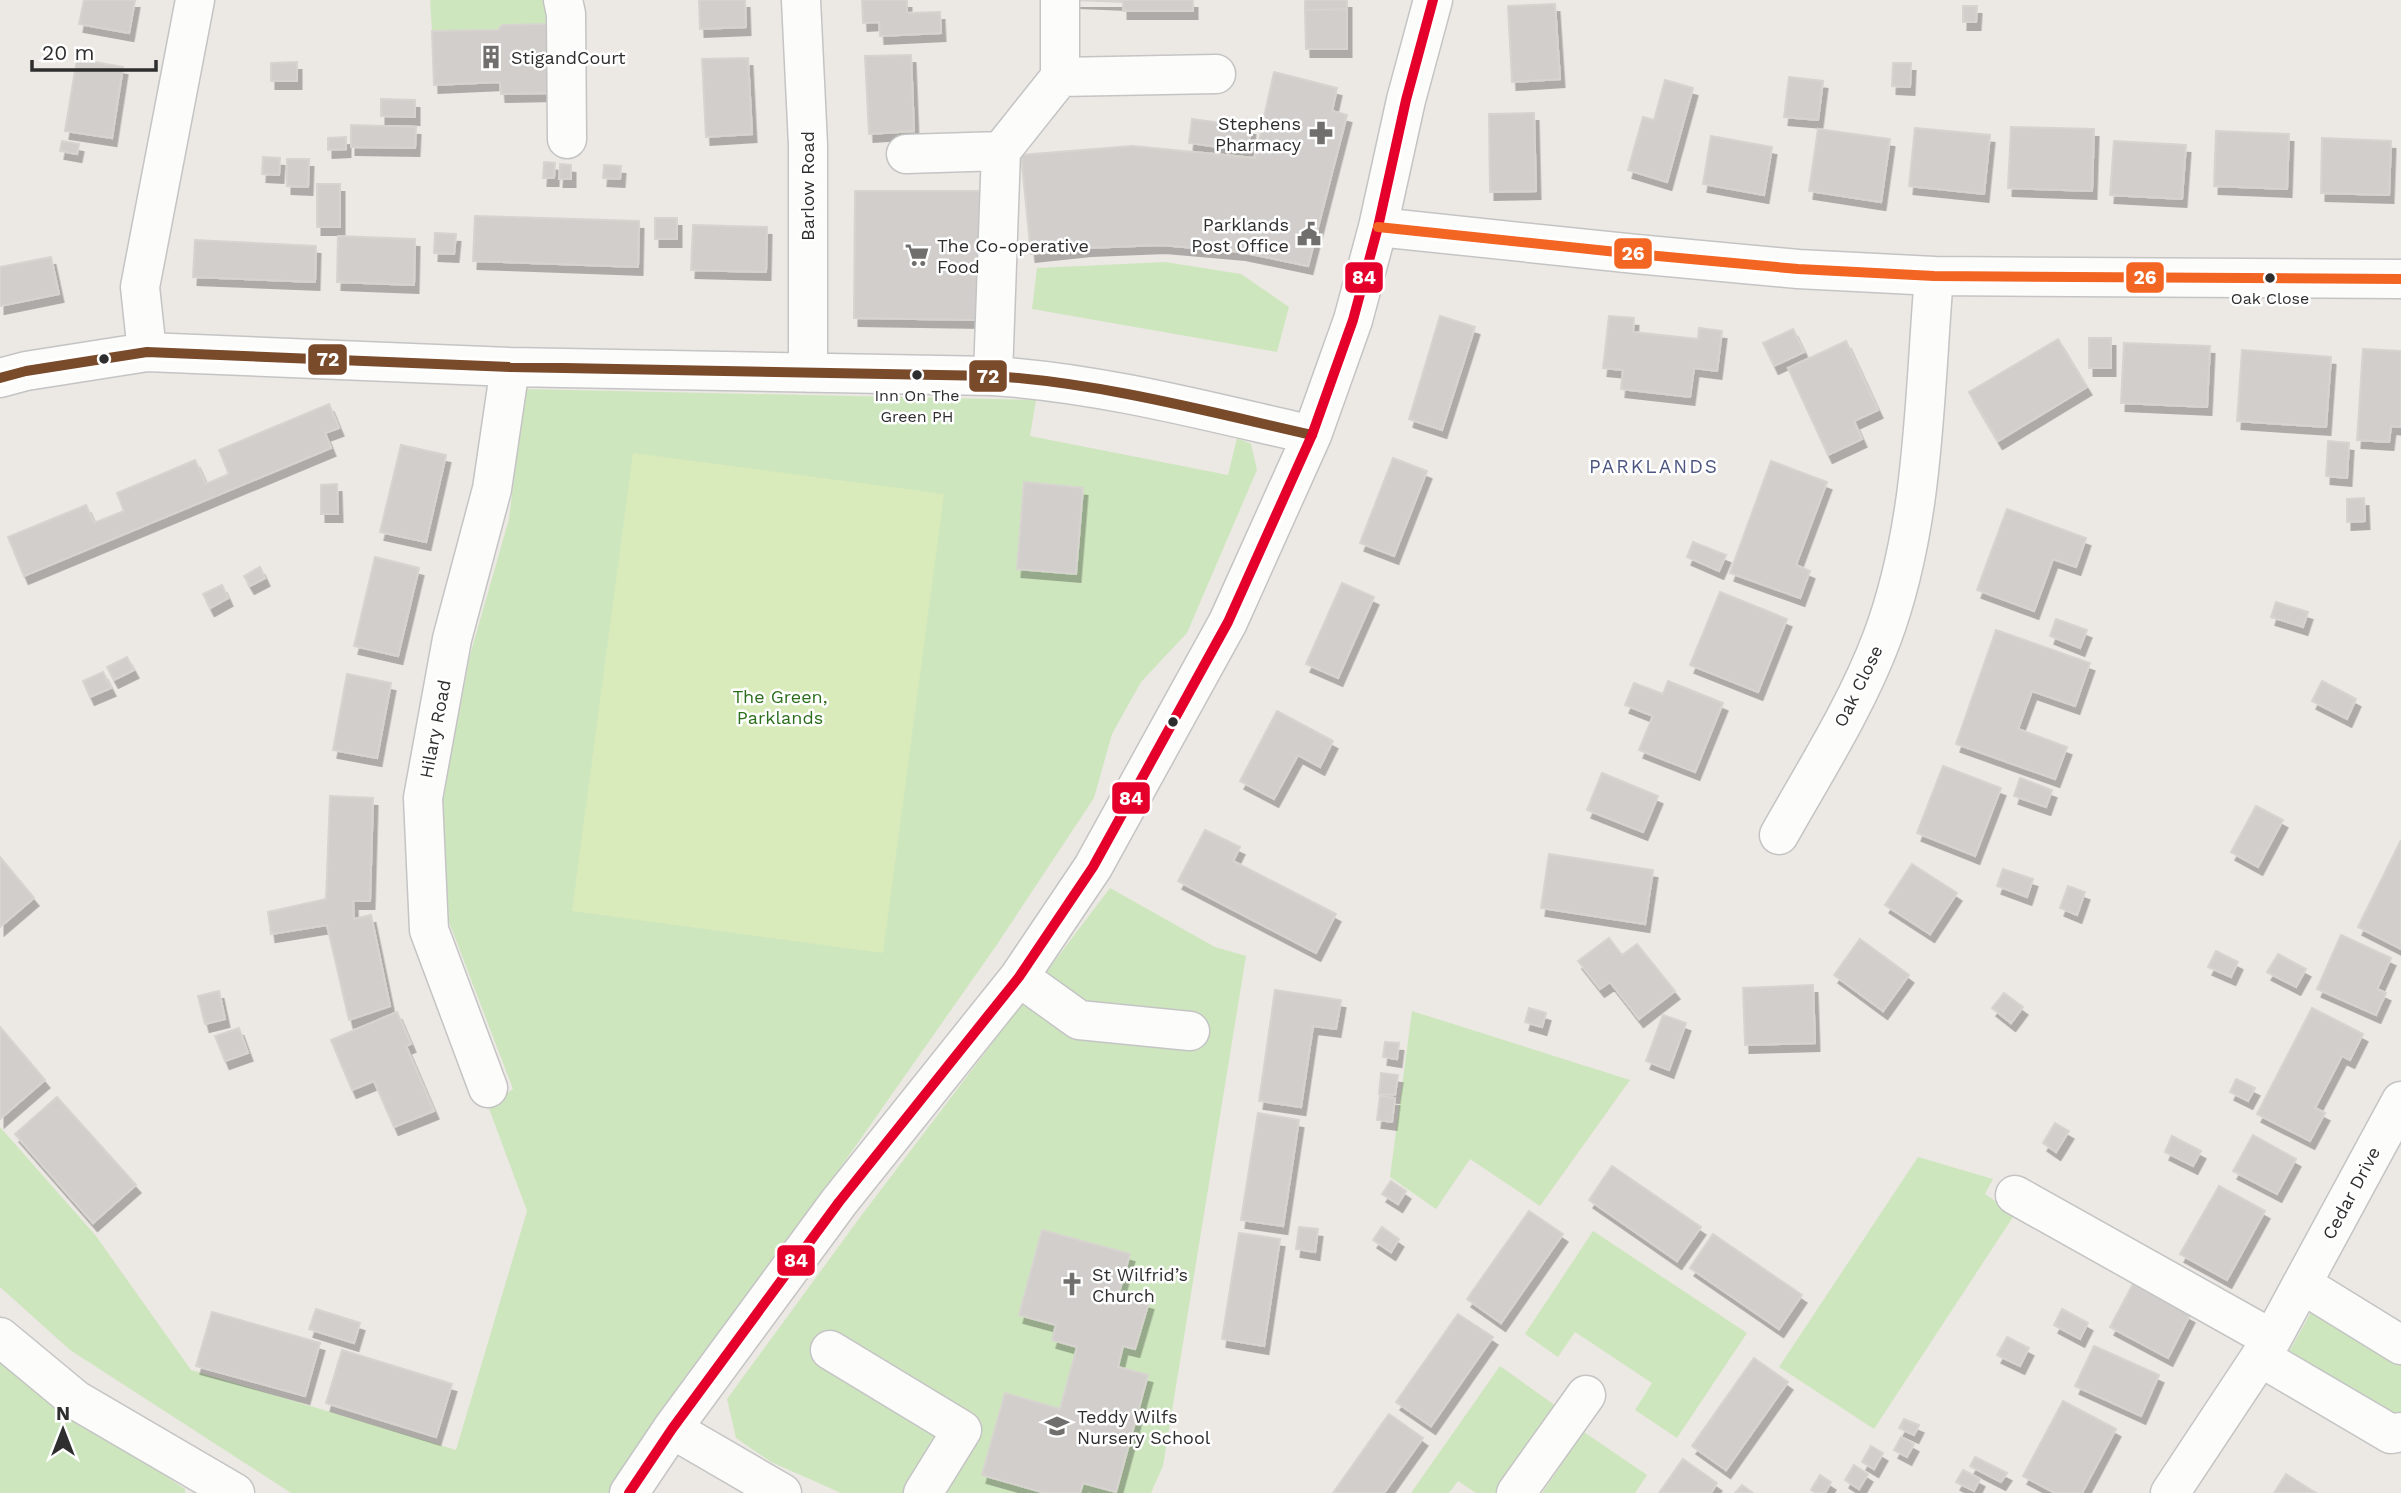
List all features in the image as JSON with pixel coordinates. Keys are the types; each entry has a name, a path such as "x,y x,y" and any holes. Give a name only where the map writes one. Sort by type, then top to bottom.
{"street":[{"path":"147,352 140,287 195,0"},
{"path":"563,0 566,14 567,139"},
{"name":"Barlow Road","path":"801,0 808,145 807,373"},
{"path":"993,376 1001,151 1060,77 1060,0"},
{"path":"629,1493 839,1202 1019,976 1093,867 1228,622 1312,435 1353,320 1433,0"},
{"path":"1060,77 1216,75"},
{"path":"906,154 1001,151"},
{"path":"1378,227 1798,269 1934,276 2401,279"},
{"name":"Oak Close","path":"1779,835 1853,702 1882,638 1903,570 1916,512 1934,276"},
{"path":"0,378 26,370 147,352 510,367 993,376 1048,380 1139,396 1312,435"},
{"name":"Hilary Road","path":"488,1088 429,930 422,798 452,639 492,489 510,367"},
{"path":"1019,976 1079,1020 1190,1031"},
{"name":"Cedar Drive","path":"2170,1493 2266,1348 2401,1101"},
{"path":"2015,1195 2266,1348 2391,1434 2401,1432"},
{"path":"2302,1284 2401,1345"},
{"path":"0,1336 76,1400 221,1489"},
{"path":"830,1350 962,1430 923,1493"},
{"path":"1517,1493 1586,1395"},
{"path":"673,1429 782,1493"}],"green space":[{"path":"430,0 546,0 548,24 502,25 498,30 432,31"},
{"path":"1165,262 1241,274 1289,307 1277,352 1032,309 1037,268"},
{"name":"The Green, Parklands","path":"525,389 1036,400 1030,436 1228,475 1237,438 1251,444 1257,470 1187,633 1141,682 1112,734 1094,798 996,946 612,1493 291,1493 70,1350 0,1287 0,1127 96,1236 191,1370 456,1450 527,1211 488,1106 513,1089 449,922 443,799 470,655 509,519"},
{"path":"633,453 944,494 883,953 572,911"},
{"path":"1110,888 1215,947 1246,956 1163,1466 1151,1493 841,1493 771,1462 736,1438 727,1399 861,1216"},
{"path":"1412,1011 1630,1080 1540,1206 1470,1159 1436,1209 1390,1177"},
{"path":"1918,1157 1993,1179 1985,1194 2015,1214 1874,1429 1779,1367"},
{"path":"1593,1231 1747,1333 1677,1438 1635,1410 1652,1383 1575,1332 1558,1357 1525,1334"},
{"path":"2314,1307 2401,1359 2401,1419 2286,1357"},
{"path":"0,1360 76,1417 185,1489 185,1493 0,1493"},
{"path":"1500,1366 1563,1411 1505,1493 1476,1493 1458,1481 1449,1493 1411,1493"},
{"path":"1584,1432 1647,1475 1635,1493 1542,1493"}],"building":[{"path":"84,0 135,0 129,33 79,24"},
{"path":"699,0 745,0 746,27 700,29"},
{"path":"862,0 907,0 907,13 940,12 941,33 880,36 879,22 863,23"},
{"path":"1074,0 1193,0 1193,11 1123,11 1123,2"},
{"path":"1305,0 1347,0 1347,9 1305,10"},
{"path":"1555,4 1560,79 1512,82 1508,6"},
{"path":"1963,6 1977,6 1976,22 1963,22"},
{"path":"1347,9 1347,49 1306,49 1305,10"},
{"name":"StigandCourt","path":"548,24 550,93 501,94 500,82 434,85 432,31 498,30 502,25"},
{"path":"911,55 914,131 869,134 865,56"},
{"path":"748,58 752,134 706,137 702,59"},
{"path":"77,59 123,67 112,138 65,131"},
{"path":"297,62 297,81 271,81 271,63"},
{"path":"1893,63 1911,63 1910,87 1892,86"},
{"path":"1274,72 1337,88 1332,111 1347,115 1308,266 1241,252 1161,245 1087,248 1031,254 1021,155 1132,146 1255,158"},
{"path":"1789,77 1823,81 1818,120 1784,117"},
{"path":"1665,80 1693,88 1667,182 1628,170 1643,117 1654,120"},
{"path":"381,99 415,100 415,117 381,116"},
{"path":"1534,113 1536,191 1490,192 1489,114"},
{"path":"1192,119 1251,127 1248,151 1189,143"},
{"path":"351,125 416,127 415,148 351,147"},
{"path":"2011,127 2094,129 2092,191 2008,188"},
{"path":"1915,128 1990,135 1984,194 1909,186"},
{"path":"1818,129 1890,139 1881,202 1809,191"},
{"path":"2216,131 2289,134 2287,189 2214,186"},
{"path":"1711,136 1772,147 1764,195 1703,184"},
{"path":"346,137 346,149 328,150 328,138"},
{"path":"2322,138 2391,141 2389,195 2321,193"},
{"path":"62,141 79,144 77,154 60,151"},
{"path":"2114,141 2186,145 2182,199 2110,195"},
{"path":"263,157 280,158 279,175 262,174"},
{"path":"287,159 309,159 308,187 287,186"},
{"path":"544,162 555,163 554,178 543,178"},
{"path":"560,164 571,165 571,179 559,179"},
{"path":"604,165 621,166 620,179 603,178"},
{"path":"317,184 340,184 340,227 317,227"},
{"name":"The Co-operative Food","path":"855,191 980,191 978,320 854,318"},
{"path":"475,216 639,221 638,267 473,261"},
{"path":"655,218 677,218 677,239 655,239"},
{"path":"693,225 767,227 766,272 691,270"},
{"path":"435,233 456,234 454,254 434,253"},
{"path":"338,236 415,239 414,285 337,282"},
{"path":"195,240 316,246 315,282 193,277"},
{"path":"51,257 59,294 0,306 0,267"},
{"path":"1440,316 1475,327 1442,430 1409,419"},
{"path":"1609,316 1634,318 1633,332 1698,339 1699,328 1722,331 1717,371 1694,368 1690,397 1621,389 1623,370 1603,368"},
{"path":"1793,329 1804,352 1774,366 1763,343"},
{"path":"2089,338 2111,338 2111,368 2089,368"},
{"path":"2058,339 2087,387 1998,441 1969,392"},
{"path":"1846,341 1878,410 1854,421 1862,439 1828,455 1788,368"},
{"path":"2124,343 2210,346 2207,407 2121,403"},
{"path":"2363,349 2401,351 2401,427 2391,426 2389,442 2357,440"},
{"path":"2242,350 2331,357 2326,427 2237,421"},
{"path":"329,404 339,428 325,433 331,448 24,576 8,537 86,505 94,523 124,511 117,493 195,460 206,484 229,474 219,450"},
{"path":"2328,441 2349,443 2347,478 2326,476"},
{"path":"401,445 446,455 426,542 380,532"},
{"path":"1393,458 1427,471 1394,556 1360,543"},
{"path":"1771,461 1827,482 1796,565 1810,571 1800,598 1730,573"},
{"path":"1024,482 1083,488 1076,574 1017,569"},
{"path":"337,484 338,514 321,514 321,485"},
{"path":"2364,498 2365,521 2347,522 2347,499"},
{"path":"2007,509 2086,538 2076,567 2053,559 2034,611 1977,590"},
{"path":"1693,542 1726,555 1719,571 1687,557"},
{"path":"375,557 419,568 398,656 354,646"},
{"path":"260,567 265,578 250,586 244,576"},
{"path":"1342,583 1374,597 1338,678 1306,664"},
{"path":"222,585 228,598 210,608 203,594"},
{"path":"1720,592 1787,619 1758,692 1690,665"},
{"path":"2276,602 2308,612 2303,627 2271,617"},
{"path":"2056,619 2087,630 2080,648 2050,636"},
{"path":"1996,630 2090,663 2075,706 2032,691 2018,729 2067,747 2055,779 1956,744"},
{"path":"127,657 134,670 114,680 107,667"},
{"path":"103,672 111,688 90,697 83,681"},
{"path":"347,674 391,683 377,758 333,750"},
{"path":"1668,681 1723,703 1695,772 1639,750 1653,716 1625,705 1634,683 1663,694"},
{"path":"2322,681 2356,699 2347,719 2312,701"},
{"path":"1277,711 1333,741 1320,767 1298,755 1274,799 1240,781"},
{"path":"1943,766 2001,788 1975,856 1917,833"},
{"path":"1602,773 1658,796 1643,832 1587,810"},
{"path":"2020,778 2052,790 2046,807 2014,796"},
{"path":"330,796 373,798 370,901 353,901 354,919 371,915 390,1006 349,1020 327,925 271,934 268,912 326,899"},
{"path":"2256,806 2283,820 2258,867 2231,852"},
{"path":"1205,830 1240,847 1233,861 1336,914 1316,953 1178,881"},
{"path":"2401,840 2401,949 2358,927"},
{"path":"1549,854 1653,870 1645,924 1541,908"},
{"path":"0,857 34,898 0,927"},
{"path":"1912,864 1957,893 1930,934 1885,905"},
{"path":"2003,869 2033,879 2027,897 1997,886"},
{"path":"2068,886 2085,892 2077,915 2060,908"},
{"path":"2341,935 2391,958 2377,989 2386,993 2376,1015 2317,989"},
{"path":"1609,938 1622,955 1637,944 1675,991 1639,1019 1610,982 1600,989 1578,961"},
{"path":"1860,939 1909,975 1883,1011 1834,975"},
{"path":"2216,951 2238,962 2231,977 2208,967"},
{"path":"2278,954 2306,969 2296,987 2267,972"},
{"path":"1813,985 1815,1043 1745,1045 1743,988"},
{"path":"1275,990 1341,1000 1336,1029 1313,1026 1301,1107 1259,1101"},
{"path":"219,991 225,1019 205,1024 198,996"},
{"path":"2004,993 2023,1007 2011,1023 1992,1008"},
{"path":"1529,1008 1546,1013 1542,1027 1525,1022"},
{"path":"2312,1008 2363,1034 2350,1060 2342,1056 2315,1108 2325,1113 2310,1141 2257,1114"},
{"path":"397,1012 411,1044 406,1046 434,1111 394,1127 374,1081 352,1090 331,1040"},
{"path":"1663,1015 1686,1023 1669,1070 1646,1061"},
{"path":"0,1027 45,1080 0,1119"},
{"path":"239,1028 248,1053 225,1061 215,1036"},
{"path":"1385,1042 1399,1043 1397,1059 1383,1057"},
{"path":"1381,1073 1398,1075 1395,1095 1379,1094"},
{"path":"2236,1079 2255,1088 2248,1101 2230,1092"},
{"path":"1380,1096 1395,1098 1392,1122 1377,1120"},
{"path":"57,1097 136,1185 93,1223 15,1134"},
{"path":"1258,1113 1299,1120 1283,1226 1241,1220"},
{"path":"2055,1123 2069,1131 2056,1152 2043,1143"},
{"path":"2253,1135 2296,1159 2277,1194 2233,1171"},
{"path":"2172,1136 2201,1151 2193,1166 2165,1152"},
{"path":"1612,1166 1701,1227 1677,1261 1589,1200"},
{"path":"1391,1181 1406,1191 1398,1204 1382,1194"},
{"path":"2219,1186 2265,1211 2227,1280 2180,1254"},
{"path":"1529,1211 1563,1234 1501,1323 1467,1299"},
{"path":"1299,1227 1318,1229 1315,1252 1296,1249"},
{"path":"1382,1227 1399,1239 1391,1252 1373,1240"},
{"path":"1042,1230 1130,1254 1119,1293 1149,1302 1135,1349 1123,1346 1118,1367 1148,1375 1116,1492 1083,1483 1080,1493 1045,1493 982,1475 1005,1393 1060,1409 1077,1347 1052,1340 1056,1325 1019,1315"},
{"path":"1239,1233 1280,1239 1264,1346 1222,1339"},
{"path":"1713,1234 1802,1295 1779,1329 1690,1268"},
{"path":"2133,1284 2190,1315 2168,1358 2110,1327"},
{"path":"316,1309 360,1323 354,1343 309,1329"},
{"path":"2062,1309 2088,1323 2080,1339 2054,1325"},
{"path":"212,1312 320,1343 305,1396 196,1366"},
{"path":"1458,1314 1493,1337 1431,1426 1396,1402"},
{"path":"2007,1337 2029,1348 2020,1366 1997,1355"},
{"path":"2094,1346 2159,1375 2141,1416 2075,1386"},
{"path":"342,1350 452,1384 436,1437 326,1403"},
{"path":"1754,1358 1788,1382 1726,1470 1692,1446"},
{"path":"2063,1401 2116,1429 2082,1493 2055,1493 2023,1476"},
{"path":"1389,1414 1423,1438 1384,1493 1333,1493"},
{"path":"1904,1419 1919,1425 1914,1435 1899,1428"},
{"path":"1901,1437 1914,1444 1907,1457 1894,1450"},
{"path":"1871,1446 1883,1453 1874,1469 1862,1462"},
{"path":"1975,1457 2007,1473 2001,1482 1970,1466"},
{"path":"1683,1459 1717,1483 1711,1493 1659,1493"},
{"path":"1854,1465 1868,1474 1859,1489 1845,1480"},
{"path":"1963,1470 1980,1479 1974,1491 1956,1482"},
{"path":"2286,1474 2316,1493 2274,1493"},
{"path":"1820,1475 1831,1482 1825,1493 1811,1490"},
{"path":"1742,1485 1753,1493 1735,1493"}],"transit line":[{"name":"84","path":"629,1493 672,1429 839,1202 1019,977 1093,867 1228,622 1312,435 1353,320 1433,0"},
{"name":"26","path":"1378,227 1798,269 1934,276 2401,279"},
{"name":"72","path":"0,378 26,371 147,352 510,367 993,376 1113,391 1312,435"}],"place":[{"name":"StigandCourt","path":"491,57"},
{"name":"Stephens Pharmacy","path":"1321,133"},
{"name":"Parklands Post Office","path":"1309,234"},
{"name":"The Co-operative Food","path":"917,255"},
{"name":"Oak Close","path":"2270,278"},
{"name":"Inn On The Green PH","path":"917,375"},
{"name":"St Wilfrid’s Church","path":"1072,1284"},
{"name":"Teddy Wilfs Nursery School","path":"1057,1426"}],"district":[{"name":"PARKLANDS","path":"1654,466"}]}
